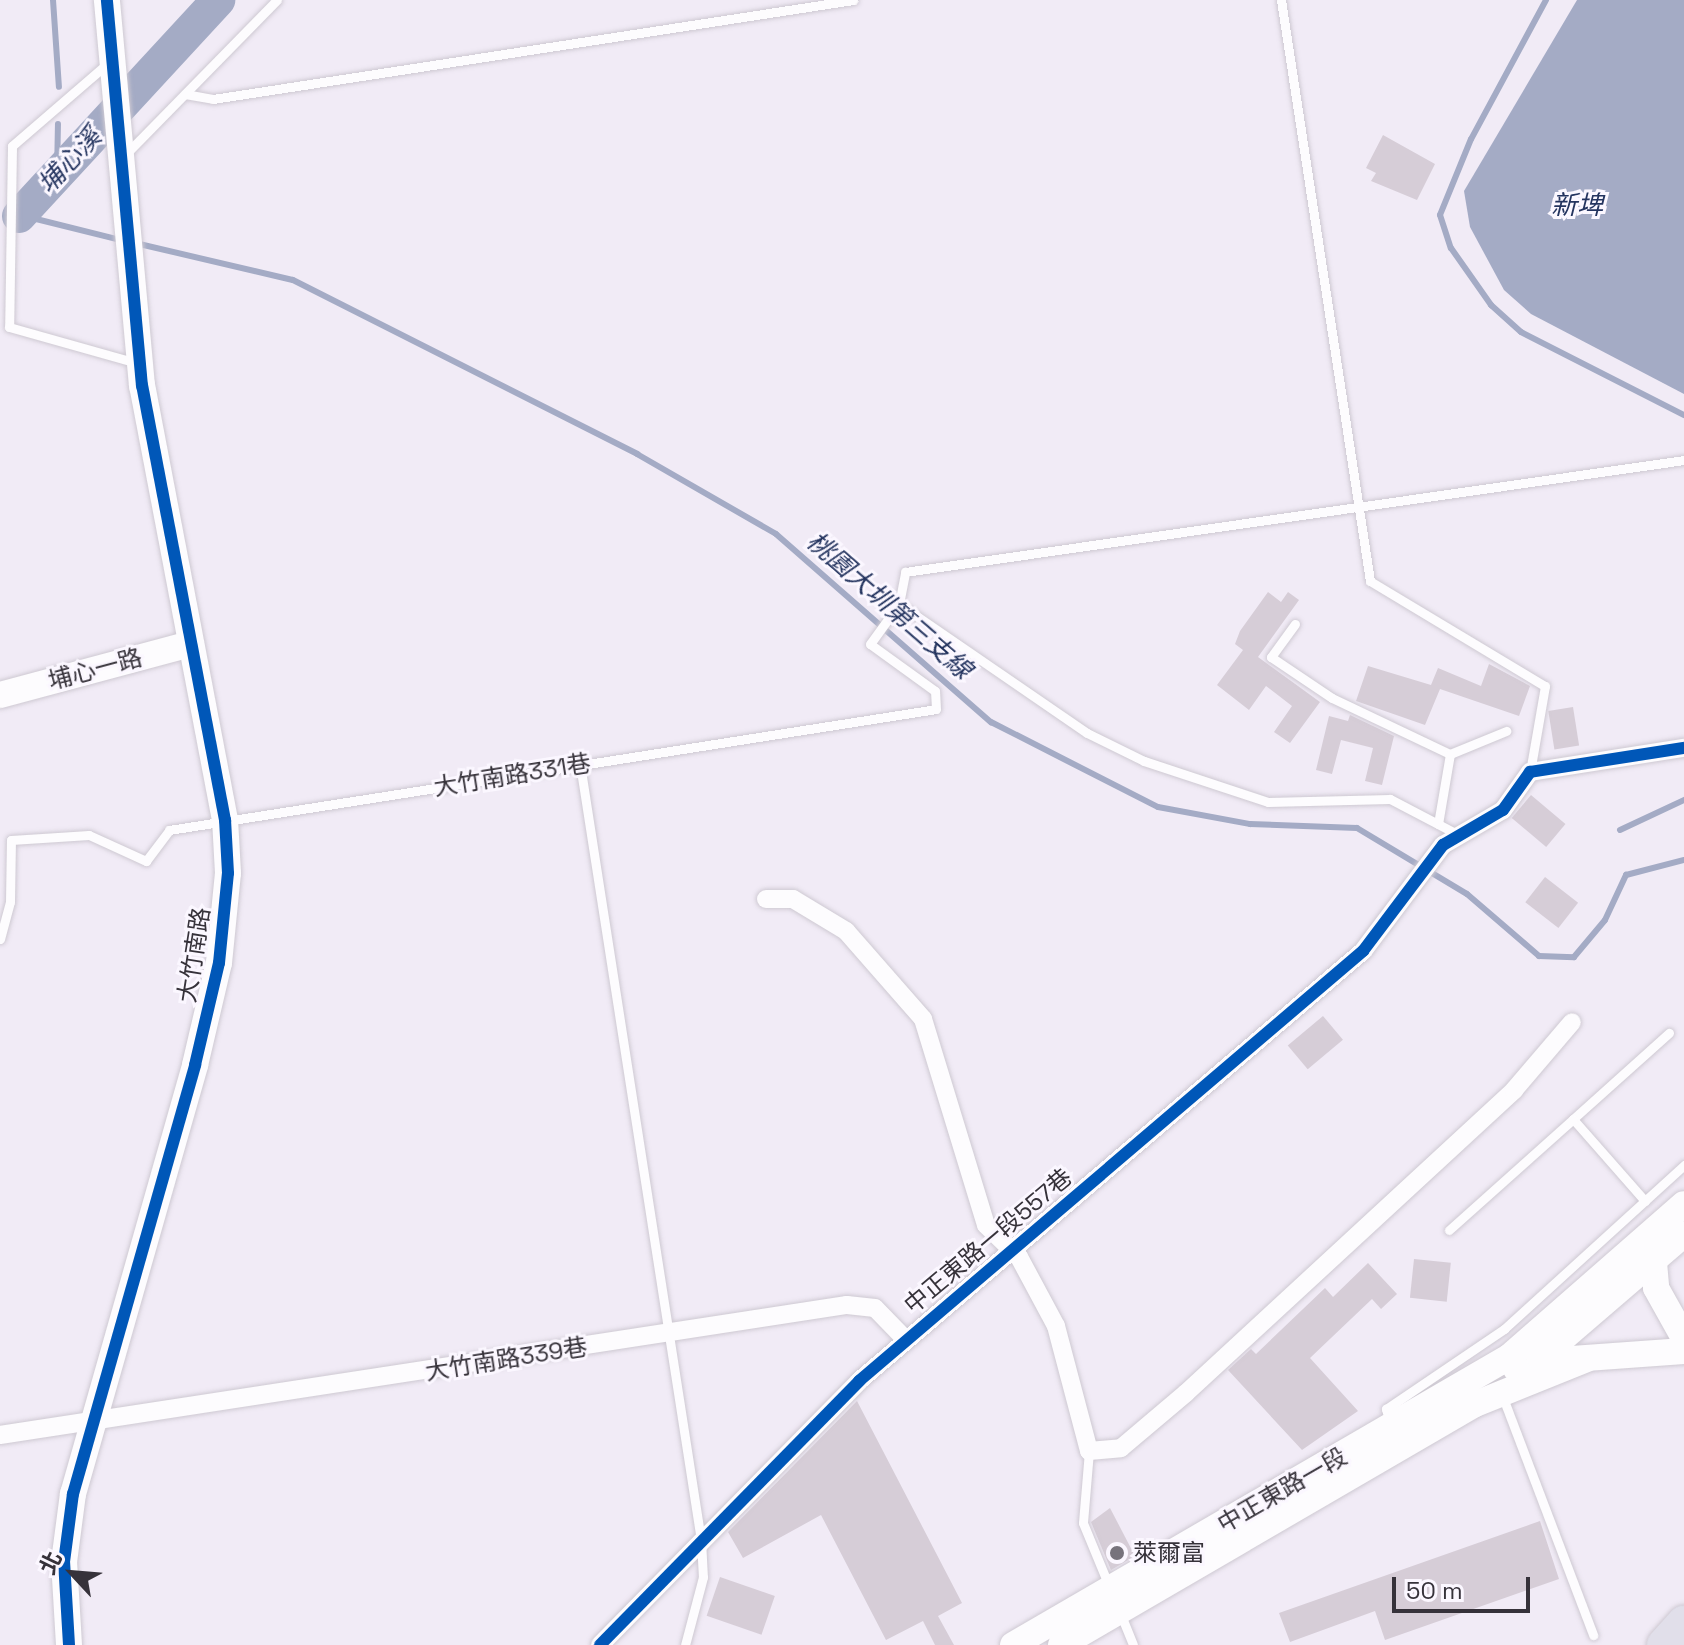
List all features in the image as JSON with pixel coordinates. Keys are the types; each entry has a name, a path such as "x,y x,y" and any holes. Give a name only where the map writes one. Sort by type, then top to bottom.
{"highway":[{"path":"1664,1645 1684,1623"}],"street":[{"path":"113,5 121,153"},
{"name":"大竹南路","path":"69,1645 64,1562 92,1421 219,963 225,820 140,364 121,153"},
{"name":"埔心一路","path":"0,695 190,644"},
{"path":"1450,839 1503,810 1530,772 1684,748"},
{"name":"中正東路一段557巷","path":"600,1645 701,1540 906,1340 1363,951 1450,839"},
{"path":"766,899 793,899 846,931 923,1019 986,1225 1011,1250 1056,1326 1089,1451 1121,1448 1186,1393 1514,1090 1572,1022"},
{"name":"中正東路一段","path":"1395,1438 1509,1357 1684,1204"},
{"path":"1653,1232 1656,1288 1684,1338"},
{"name":"中正東路一段","path":"1013,1645 1115,1600 1470,1393 1540,1358 1684,1234"},
{"name":"大竹南路339巷","path":"0,1435 847,1305 875,1308 906,1340"},
{"name":"中正東路一段","path":"1509,1357 1587,1359 1684,1351"},
{"name":"中正東路一段","path":"1395,1438 1587,1359"},
{"name":"中正東路一段","path":"1061,1645 1115,1600"}],"lane":[{"path":"121,153 185,94 277,0"},
{"path":"185,94 213,99 853,0"},
{"path":"1281,0 1370,581 1382,594 1545,686 1530,772"},
{"path":"114,67 12,146 9,327 140,364"},
{"path":"1450,839 1438,824 1390,799 1268,802 1144,761 1087,733 899,604 905,572 1358,504 1684,460"},
{"name":"大竹南路331巷","path":"0,939 10,902 11,840 89,835 146,861 169,830 936,709 935,691 870,644 899,604"},
{"path":"1295,624 1271,657 1332,698 1450,754 1506,731"},
{"path":"1438,824 1450,754"},
{"path":"580,764 701,1540 703,1577 685,1645"},
{"path":"1449,1230 1669,1033"},
{"path":"1573,1119 1645,1201"},
{"path":"1395,1438 1386,1409 1504,1329 1684,1165"},
{"path":"1501,1392 1593,1635"},
{"path":"1089,1451 1083,1523 1133,1645"}],"water":[{"name":"新埤","path":"1577,0 1684,0 1684,394 1531,314 1504,290 1470,227 1464,191"}],"building":[{"path":"1383,135 1435,164 1417,200 1371,181 1376,173 1366,168"},
{"path":"1268,592 1281,602 1288,592 1299,600 1258,657 1320,702 1290,743 1274,732 1292,706 1266,686 1249,710 1217,685 1243,650 1235,644 1240,631"},
{"path":"1489,664 1530,686 1519,716 1440,689 1425,725 1356,701 1368,666 1431,685 1438,668 1481,686"},
{"path":"1573,707 1579,746 1554,749 1548,711"},
{"path":"1350,715 1394,736 1382,785 1365,781 1373,748 1341,740 1332,774 1316,770 1329,716 1348,721"},
{"path":"1531,795 1565,824 1546,847 1512,818"},
{"path":"1545,877 1578,903 1558,928 1525,902"},
{"path":"1323,1016 1343,1040 1308,1069 1288,1046"},
{"path":"1414,1259 1451,1263 1447,1302 1410,1298"},
{"path":"1368,1263 1397,1294 1381,1309 1372,1299 1310,1358 1358,1411 1302,1450 1228,1370 1251,1349 1256,1354 1325,1288 1333,1297"},
{"path":"857,1401 962,1603 938,1616 954,1645 935,1645 923,1621 886,1640 821,1515 743,1558 728,1532"},
{"path":"1110,1508 1135,1556 1111,1570 1091,1522"},
{"path":"1540,1521 1559,1579 1385,1640 1375,1611 1290,1642 1279,1613"},
{"path":"720,1577 775,1596 761,1635 707,1616"}],"waterway":[{"path":"53,0 59,87"},
{"name":"埔心溪","path":"19,216 218,0"},
{"path":"1546,0 1471,139 1440,215 1451,248 1491,305 1521,332 1684,415"},
{"path":"57,174 58,124"},
{"name":"桃園大圳第三支線","path":"20,215 120,240"},
{"name":"桃園大圳第三支線","path":"135,243 293,280 637,454 776,534 991,722 1158,807 1250,824 1357,828 1467,894 1539,956 1574,957 1605,920 1626,875 1684,860"},
{"path":"1620,830 1684,800"}],"cycle path":[{"path":"69,1645 64,1562 73,1494 195,1065 219,963 228,873 225,820 142,386 107,0"},
{"path":"600,1645 859,1381 1363,951 1443,845 1503,810 1530,772 1684,748"}],"place":[{"name":"萊爾富","path":"1117,1553"}]}
